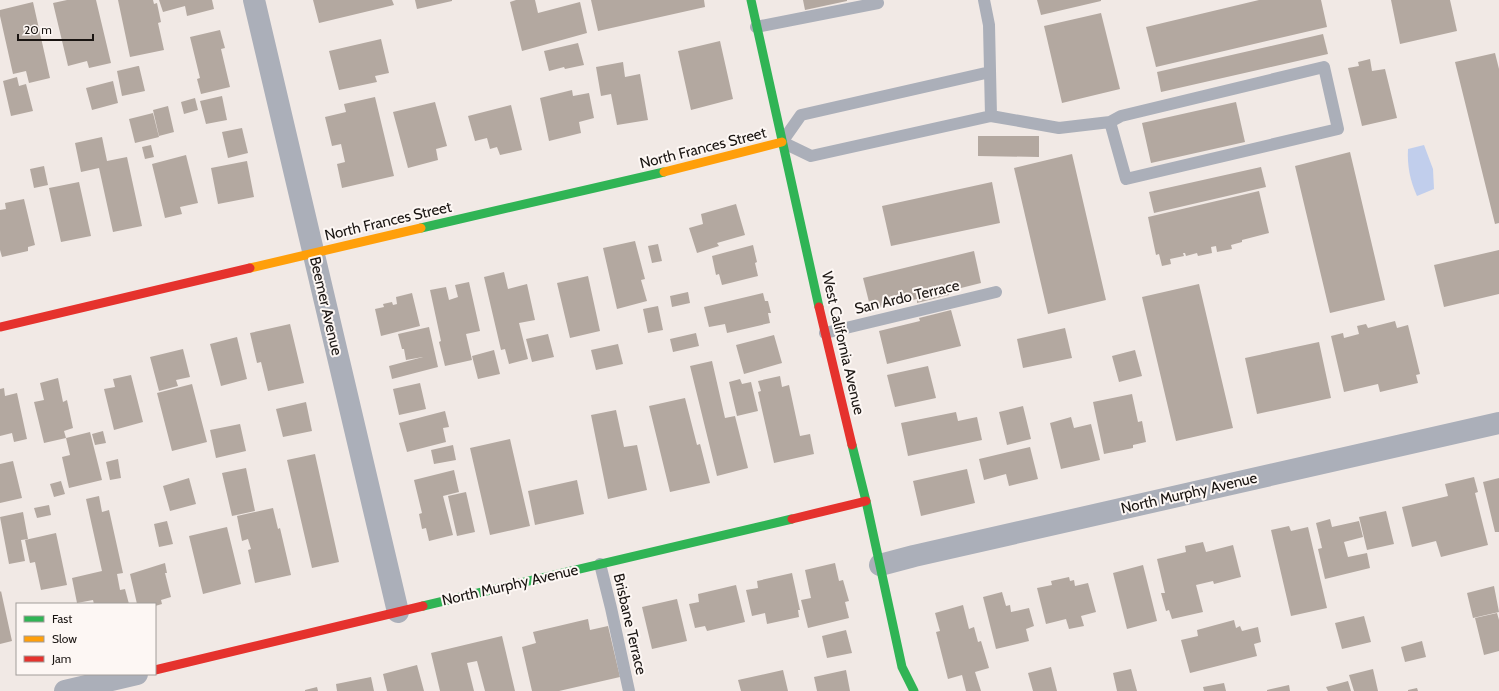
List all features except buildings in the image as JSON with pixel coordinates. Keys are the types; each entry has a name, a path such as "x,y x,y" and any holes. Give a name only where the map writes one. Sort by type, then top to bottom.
{"street":[{"name":"Beemer Avenue","path":"254,0 398,612"},
{"name":"West California Avenue","path":"750,0 825,333 866,501 902,667 914,691"},
{"name":"North Frances Street","path":"0,327 673,170 782,142"},
{"name":"North Murphy Avenue","path":"880,565 922,554 1499,423"},
{"name":"North Murphy Avenue","path":"156,670 866,501"},
{"path":"65,691 133,675"}],"lane":[{"path":"984,0 989,24 991,116"},
{"path":"756,27 878,3"},
{"path":"990,72 801,115 782,142 811,156 991,116 1059,128 1110,122 1121,116 1324,67 1338,129 1126,179 1110,122"},
{"name":"San Ardo Terrace","path":"825,333 996,292"},
{"name":"Brisbane Terrace","path":"600,564 629,691"}],"water":[{"path":"1424,145 1433,169 1434,189 1417,196 1412,185 1408,161 1408,149"}],"traffic: fast":[{"path":"751,0 819,307"},
{"path":"421,228 664,172"},
{"path":"852,445 866,501 902,667 914,691"},
{"path":"423,606 792,519"}],"traffic: slow":[{"path":"664,172 782,142"},
{"path":"250,268 421,228"}],"traffic: jam":[{"path":"0,327 250,268"},
{"path":"819,307 852,445"},
{"path":"792,519 866,501"},
{"path":"156,670 423,606"}]}
